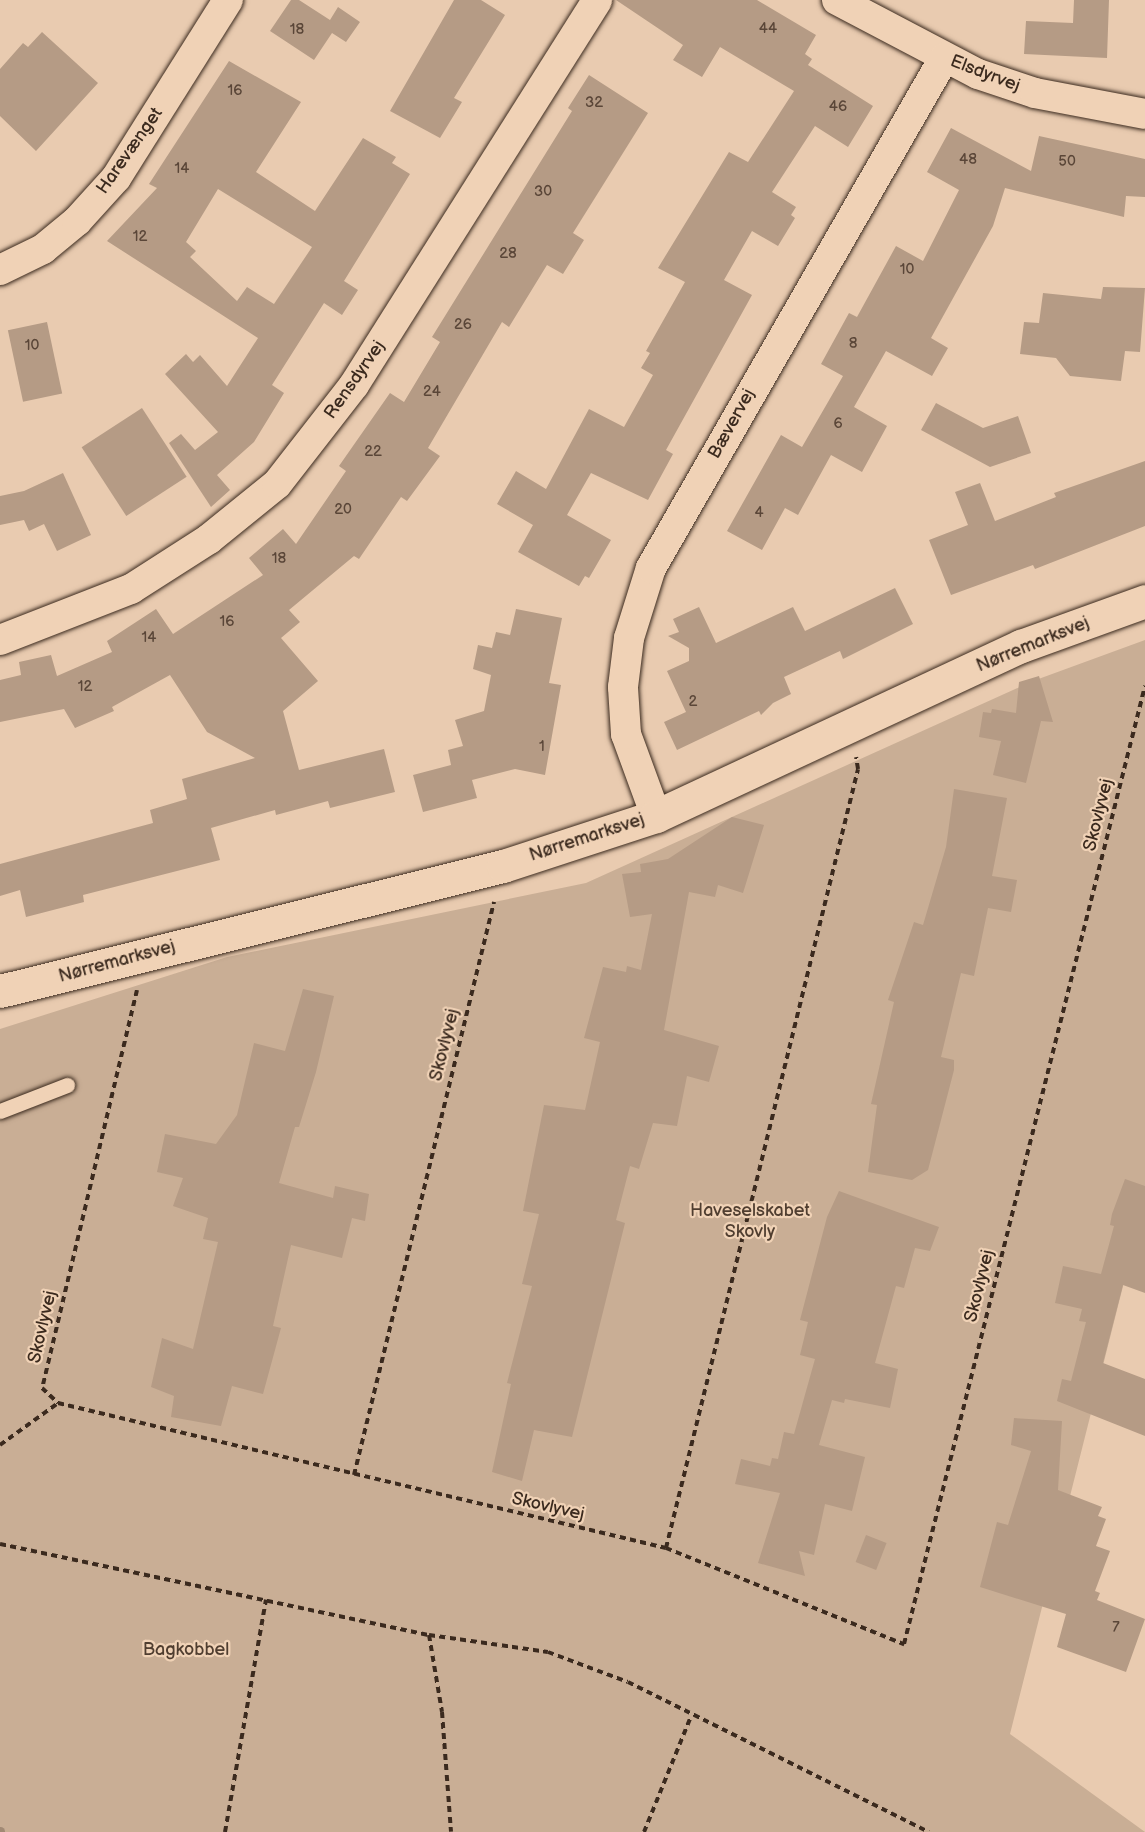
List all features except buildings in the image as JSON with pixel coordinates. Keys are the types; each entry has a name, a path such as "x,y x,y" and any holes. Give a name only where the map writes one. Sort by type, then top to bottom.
{"street":[{"name":"Harevænget","path":"0,270 43,249 77,221 116,178 228,0"},
{"name":"Rensdyrvej","path":"0,640 131,589 209,539 277,484 354,386 597,0"},
{"name":"Elsdyrvej","path":"837,0 944,58 1035,93 1145,114"},
{"name":"Bævervej","path":"656,816 626,734 623,687 629,638 651,568 944,58"},
{"name":"Nørremarksvej","path":"0,991 503,866 656,816 1021,646 1145,601"}],"lane":[{"path":"0,1111 67,1085"}],"path":[{"name":"Skovlyvej","path":"146,955 42,1388 58,1403 666,1548 904,1644 1145,686"},
{"path":"666,1548 858,769 852,726"},
{"name":"Skovlyvej","path":"354,1475 503,866"},
{"path":"0,1445 58,1403"},
{"path":"0,1544 429,1635 548,1652 628,1682 691,1716 922,1825 929,1832"},
{"path":"225,1832 266,1600"},
{"path":"429,1635 442,1713 451,1832"},
{"path":"644,1832 691,1716"}],"green space":[{"name":"Haveselskabet Skovly","path":"1145,640 1145,1199 1010,1734 1145,1832 0,1832 0,1029 227,957 586,883 1033,681"}],"park label":[{"name":"Bagkobbel","path":"186,1650"}]}
